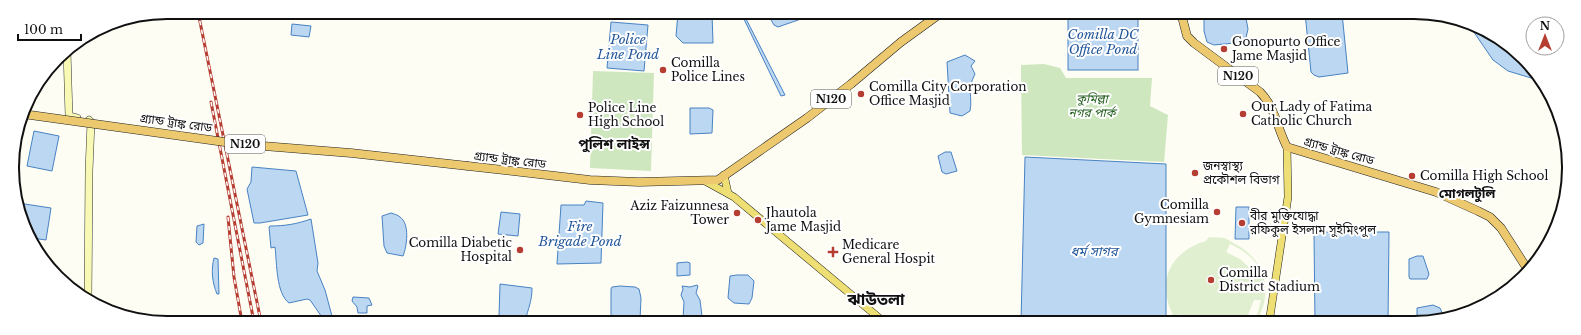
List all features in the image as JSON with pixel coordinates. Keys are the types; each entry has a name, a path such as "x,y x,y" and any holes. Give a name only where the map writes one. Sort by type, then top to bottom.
{"highway":[{"name":"গ্র্যান্ড ট্রাঙ্ক রোড","path":"29,115 239,144 351,153 590,180 718,180 806,118 901,42 933,19"},
{"name":"গ্র্যান্ড ট্রাঙ্ক রোড","path":"1182,19 1186,36 1260,92 1267,99 1287,147 1436,192 1478,211 1490,217 1501,228 1525,265"}],"main road":[{"path":"67,58 68,116 91,122 88,293"},
{"path":"1270,316 1288,197 1287,147"},
{"path":"724,176 728,193"},
{"path":"705,181 728,193 877,316"}],"green space":[{"name":"কুমিল্লা নগর পার্ক","path":"1044,64 1060,68 1066,78 1152,78 1150,106 1168,115 1164,162 1022,155 1021,65"},
{"path":"593,71 654,73 651,171 590,168"},
{"name":"Comilla District Stadium","path":"1209,237 1227,239 1245,251 1254,259 1260,268 1264,278 1265,289 1265,301 1259,316 1257,316 1261,300 1254,300 1248,316 1181,316 1179,314 1174,316 1170,309 1167,296 1166,284 1168,273 1173,263 1192,246 1206,241","holes":["1230,244 1250,256 1259,267 1255,273 1240,259 1226,252"]}],"water":[{"path":"677,19 712,19 713,43 683,43 676,36"},
{"path":"744,19 746,19 785,95 781,96"},
{"path":"770,19 801,19 778,27 774,25"},
{"name":"Comilla DC Office Pond","path":"1068,19 1138,19 1138,70 1068,70"},
{"path":"1204,19 1246,19 1248,29 1245,42 1214,45 1207,42 1204,31"},
{"path":"1306,19 1343,19 1348,73 1319,77 1311,72"},
{"name":"Police Line Pond","path":"611,22 648,25 644,71 607,68"},
{"path":"292,24 311,26 309,37 291,35"},
{"path":"1473,32 1504,50 1519,62 1532,78 1508,71 1493,60"},
{"path":"965,55 975,61 971,66 975,74 970,89 970,111 962,116 950,113 947,62"},
{"path":"690,108 709,108 713,110 712,133 690,134"},
{"path":"34,131 59,136 52,171 27,166"},
{"path":"945,152 951,152 957,171 946,174 942,172 938,156"},
{"name":"ধর্ম সাগর","path":"1025,157 1166,164 1166,316 1021,316"},
{"path":"252,167 296,171 308,215 254,223 247,189 251,182"},
{"name":"Fire Brigade Pond","path":"586,201 603,203 601,263 557,264 561,205 584,205"},
{"path":"24,204 51,208 46,240 37,239 30,224"},
{"name":"বীর মুক্তিযোদ্ধা রফিকুল ইসলাম সুইমিংপুল","path":"1236,207 1249,207 1249,239 1235,239"},
{"path":"501,212 520,214 518,236 498,234"},
{"path":"391,213 399,216 405,225 407,235 406,247 403,256 387,253 384,246 382,216"},
{"path":"311,219 318,263 317,271 325,290 332,316 321,316 310,300 307,299 289,303 279,285 275,247 271,248 269,227"},
{"path":"204,224 203,243 199,245 196,242 197,226"},
{"path":"1314,232 1389,232 1388,316 1315,316"},
{"path":"1417,256 1423,256 1429,274 1427,279 1410,279 1409,277 1409,259"},
{"path":"214,258 218,259 219,294 217,294 213,280 212,267"},
{"path":"677,263 690,263 690,275 677,276"},
{"path":"748,275 754,281 752,298 749,304 734,303 728,298 730,276"},
{"path":"500,284 532,288 531,301 527,316 499,316"},
{"path":"682,286 698,286 696,293 700,300 702,316 683,316 684,302 681,295 683,289"},
{"path":"612,287 635,287 639,289 641,298 640,316 612,316"},
{"path":"353,297 369,298 372,305 367,306 367,313 358,313 357,307 352,301"},
{"path":"1433,305 1440,308 1442,313 1417,316 1417,308"}],"railway":[{"path":"199,19 260,316"},
{"path":"211,102 253,316"},
{"path":"228,217 234,277 241,316"}],"place":[{"name":"Gonopurto Office Jame Masjid","path":"1224,49"},
{"name":"Comilla Police Lines","path":"663,70"},
{"name":"Comilla City Corporation Office Masjid","path":"861,94"},
{"name":"Our Lady of Fatima Catholic Church","path":"1243,114"},
{"name":"Police Line High School","path":"580,115"},
{"name":"জনস্বাস্থ্য প্রকৌশল বিভাগ","path":"1195,173"},
{"name":"Comilla High School","path":"1412,176"},
{"name":"Comilla Gymnesiam","path":"1217,212"},
{"name":"Aziz Faizunnesa Tower","path":"737,213"},
{"name":"Jhautola Jame Masjid","path":"758,220"},
{"name":"বীর মুক্তিযোদ্ধা রফিকুল ইসলাম সুইমিংপুল","path":"1242,223"},
{"name":"Comilla Diabetic Hospital","path":"520,250"},
{"name":"Medicare General Hospit","path":"833,252"},
{"name":"Comilla District Stadium","path":"1211,280"}],"district":[{"name":"পুলিশ লাইন্স","path":"614,144"},
{"name":"মোগলটুলি","path":"1467,193"},
{"name":"ঝাউতলা","path":"876,299"}]}
